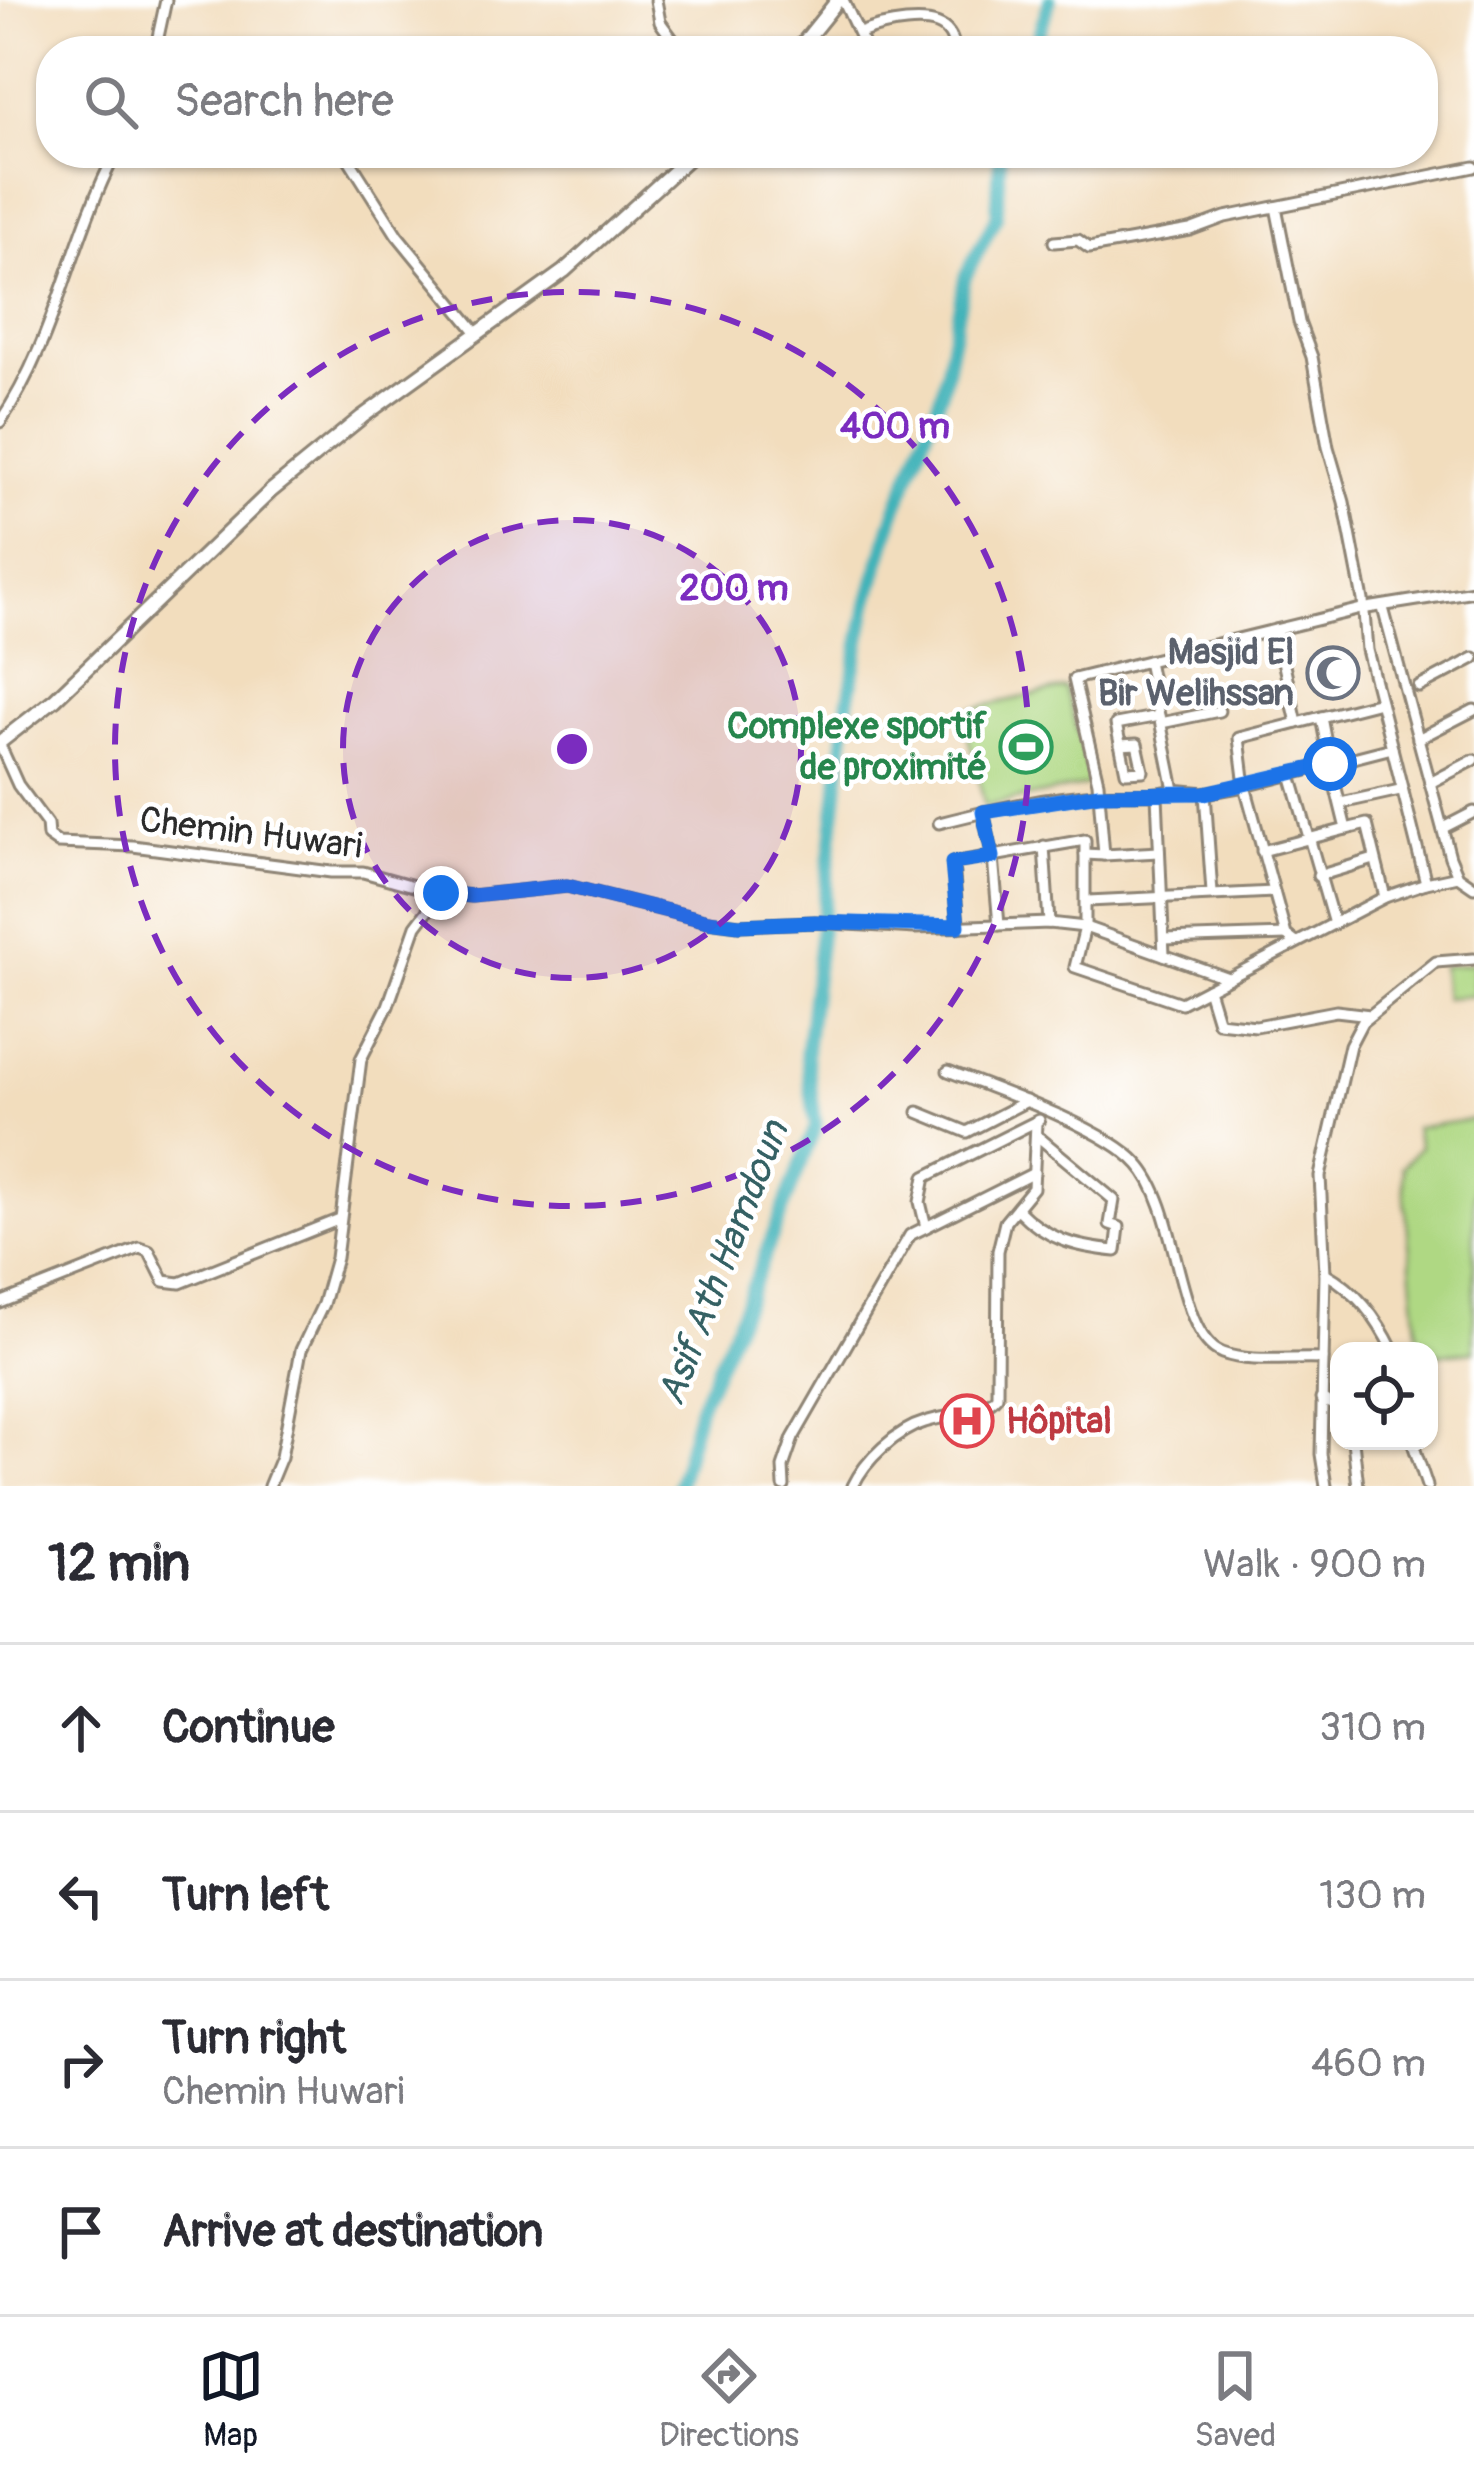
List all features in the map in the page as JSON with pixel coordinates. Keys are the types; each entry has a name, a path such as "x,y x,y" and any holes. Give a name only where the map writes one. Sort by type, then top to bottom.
{"street":[{"path":"158,36 166,0"},
{"path":"656,0 660,22 670,36"},
{"path":"810,36 840,0 861,36"},
{"path":"860,33 909,21 939,25 950,36"},
{"path":"1054,242 1078,240 1089,248 1190,230 1225,217 1474,167"},
{"path":"0,422 19,394 50,323 86,213 108,168"},
{"path":"355,168 397,235 478,334"},
{"path":"0,744 55,699 271,491 362,417 564,272 678,168"},
{"path":"1276,207 1344,502 1380,702 1426,884"},
{"path":"1104,855 1099,794 1074,679 1361,609 1474,591"},
{"path":"1382,608 1458,876 1474,887"},
{"path":"1276,630 1297,723"},
{"path":"1419,687 1474,658"},
{"path":"1148,661 1174,790"},
{"path":"1290,939 1245,786 1239,738 1380,702"},
{"path":"1418,740 1474,710"},
{"path":"1120,745 1116,724 1219,711"},
{"path":"1321,717 1346,829"},
{"name":"Chemin Huwari","path":"0,744 18,785 47,824 48,836 58,843 115,844 363,872 441,893 472,896 567,886 723,923 1049,923 1084,927 1228,978"},
{"path":"939,823 1099,794 1205,793 1392,748"},
{"path":"1430,783 1474,760"},
{"path":"1291,776 1334,924"},
{"path":"1341,803 1400,790"},
{"path":"1205,793 1212,893"},
{"path":"1157,795 1164,955"},
{"path":"1362,799 1385,897"},
{"path":"983,812 993,857 998,925"},
{"path":"1443,828 1474,812"},
{"path":"1262,851 1366,824"},
{"path":"958,926 952,863 1085,840 1088,901 1075,967 1181,1003 1290,939 1334,924 1385,897 1458,876"},
{"path":"1044,846 1049,923"},
{"path":"1085,854 1159,852"},
{"path":"1318,876 1373,859"},
{"path":"1088,901 1274,892"},
{"path":"269,1486 281,1457 301,1350 330,1282 361,1059 388,1006 416,926 441,893"},
{"path":"1164,939 1290,939"},
{"path":"1326,1486 1321,1454 1325,1273 1320,1176 1351,1045 1362,1022 1436,962 1474,959"},
{"path":"1208,989 1218,1022 1256,1026 1336,1011 1370,1015"},
{"path":"948,1071 1045,1110 1130,1156 1145,1173 1173,1237 1190,1314 1198,1335 1209,1345 1235,1356 1323,1359"},
{"path":"918,1112 968,1132 1027,1102"},
{"path":"854,1486 861,1471 916,1424 984,1408 997,1396 998,1251 1005,1222 1033,1188 1036,1129 1045,1110"},
{"path":"1017,1209 1045,1234 1071,1246 1116,1251 1120,1227 1110,1224 1114,1200 1036,1129"},
{"path":"926,1227 920,1202 925,1177 1036,1129"},
{"path":"784,1486 783,1467 794,1438 910,1235 1034,1173"},
{"path":"0,1303 140,1248 149,1252 164,1281 180,1283 340,1219"},
{"path":"1325,1273 1367,1306 1388,1342"},
{"path":"1322,1399 1330,1403"},
{"path":"1354,1450 1358,1486"},
{"path":"1415,1450 1427,1486"}],"green space":[{"name":"Complexe sportif de proximité","path":"1065,688 1092,784 985,806 962,711"},
{"path":"1474,963 1474,996 1445,998 1442,966"},
{"path":"1474,1119 1474,1351 1438,1354 1438,1342 1418,1342 1402,1167 1420,1147 1414,1128"}],"waterway":[{"name":"Asif Ath Hamdoun","path":"1038,36 1050,0"},
{"name":"Asif Ath Hamdoun","path":"678,1486 698,1410 816,1126 806,1054 848,703 868,602 894,515 942,392 965,277 997,215 999,168"}],"place":[{"name":"Masjid El Bir Welihssan","path":"1333,673"},
{"name":"Complexe sportif de proximité","path":"1026,747"},
{"name":"Hôpital","path":"967,1421"}],"route":[{"path":"441,893 472,896 567,886 739,925 958,926 952,863 993,857 983,812 1099,794 1205,793 1330,764"}]}
